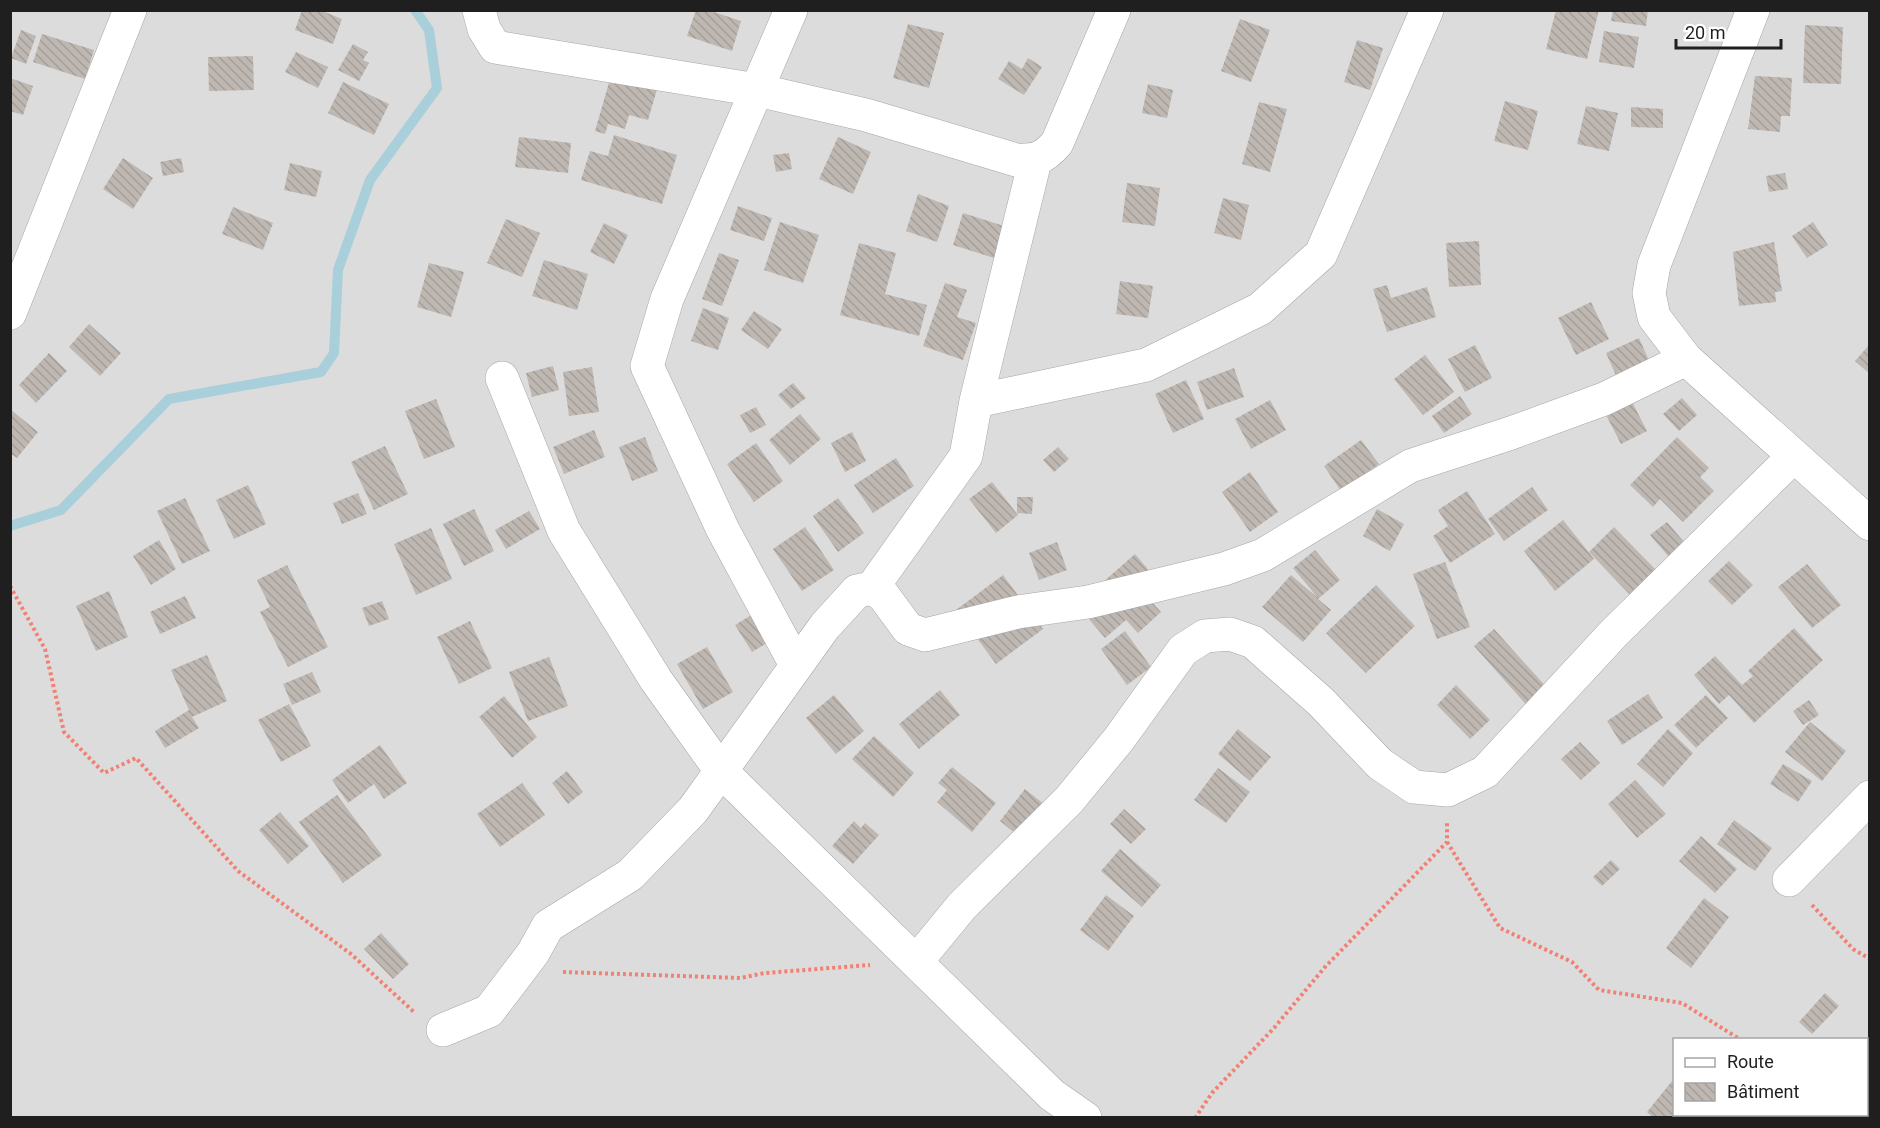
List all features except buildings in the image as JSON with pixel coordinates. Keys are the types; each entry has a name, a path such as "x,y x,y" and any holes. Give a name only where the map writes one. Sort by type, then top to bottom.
{"street":[{"path":"10,313 130,10"},
{"path":"479,10 484,29 495,47 757,90 866,115 1016,160 1035,161 1047,154 1057,142 1114,10"},
{"path":"791,10 667,299 647,366 723,530 796,665"},
{"path":"976,401 1146,365 1260,309 1321,254 1427,10"},
{"path":"1752,10 1654,265 1649,293 1654,317 1686,359 1869,524"},
{"path":"443,1030 489,1011 533,953 548,926 630,875 693,810 796,665 857,591 872,588 966,456 976,401 1035,161"},
{"path":"872,588 883,595 908,629 925,634 1018,612 1088,602 1224,569 1263,555 1410,466 1604,399 1686,359"},
{"path":"502,378 564,531 656,680 721,771 1052,1095 1085,1118"},
{"path":"916,962 962,906 1069,800 1119,740 1183,650 1205,636 1230,633 1253,642 1321,702 1380,764 1414,787 1448,790 1485,772 1614,633 1794,456"},
{"path":"1789,880 1869,797"}],"path":[{"path":"10,586 45,649 64,732 104,773 136,758 238,871 351,954 421,1018 443,1030"},
{"path":"1448,790 1447,842 1500,928 1572,962 1599,990 1682,1003 1738,1038"},
{"path":"1196,1118 1212,1093 1274,1028 1325,967 1447,842"},
{"path":"1789,880 1853,949 1869,958"},
{"path":"512,981 561,972 596,971 740,978 765,973 916,962"}],"shaded area":[{"path":"10,11 1869,11 1869,1117 11,1117"}],"waterway":[{"path":"10,526 61,510 169,399 321,372 334,353 338,270 370,180 437,88 429,30 415,10"}]}
